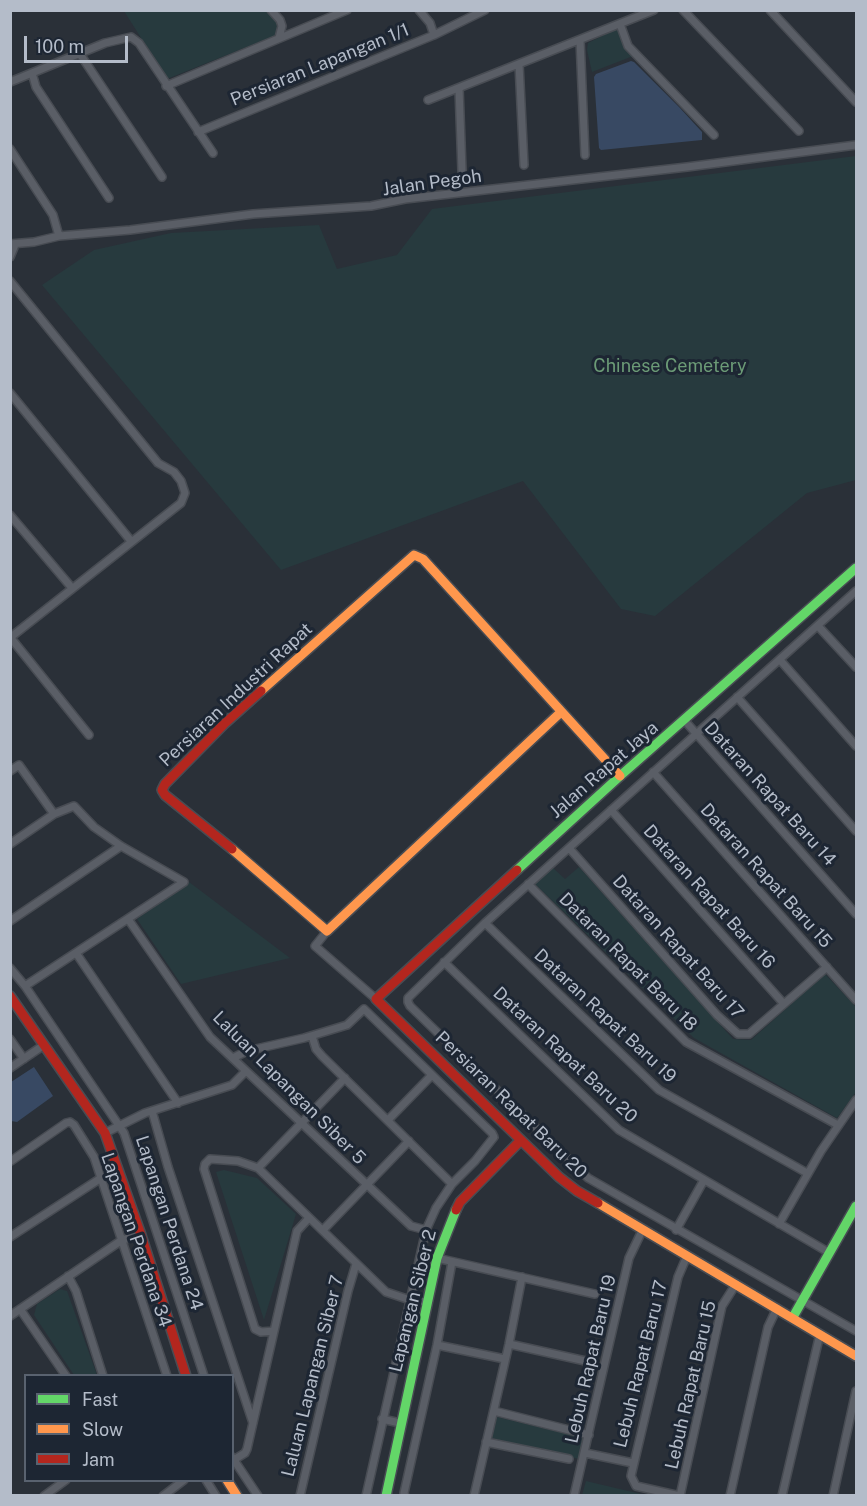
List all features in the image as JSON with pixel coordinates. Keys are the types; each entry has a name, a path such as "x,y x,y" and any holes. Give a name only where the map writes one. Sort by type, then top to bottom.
{"street":[{"path":"272,10 282,26 279,38"},
{"path":"419,10 430,23 434,35"},
{"name":"Persiaran Lapangan 1/1","path":"198,132 434,35 485,10"},
{"path":"428,100 654,10"},
{"path":"683,10 799,131"},
{"path":"770,10 856,102"},
{"path":"166,86 344,11"},
{"path":"620,24 628,46 714,135"},
{"path":"10,82 121,38 131,37 139,43 213,153"},
{"path":"579,40 585,155"},
{"path":"80,54 162,177"},
{"path":"519,64 524,165"},
{"path":"32,73 36,87 109,198"},
{"path":"459,88 462,171"},
{"name":"Jalan Pegoh","path":"13,245 59,236 130,230 253,214 371,207 405,199 856,145"},
{"path":"10,149 53,215 59,236"},
{"path":"10,256 13,245"},
{"path":"10,281 158,463 174,472 181,481 185,493 181,503 11,637 89,735"},
{"path":"10,393 131,541"},
{"path":"10,514 72,588"},
{"name":"Persiaran Industri Rapat","path":"327,931 243,858 165,795 162,790 165,784 224,724 414,555 423,559 620,776"},
{"name":"Jalan Rapat Jaya","path":"376,999 620,776 856,568"},
{"path":"856,591 485,923 408,998 410,1006 588,1178 856,1331"},
{"path":"818,626 856,668"},
{"path":"780,660 856,746"},
{"path":"737,697 856,831"},
{"path":"327,931 561,712"},
{"name":"Dataran Rapat Baru 14","path":"685,721 856,914"},
{"path":"10,771 19,765 54,814"},
{"name":"Dataran Rapat Baru 15","path":"653,772 856,1000"},
{"path":"10,844 54,814 74,806 94,827 121,846 184,882 25,986"},
{"name":"Dataran Rapat Baru 16","path":"610,810 784,1005"},
{"path":"10,921 121,846"},
{"name":"Dataran Rapat Baru 17","path":"569,848 717,1015 738,1035 749,1034 827,968"},
{"name":"Dataran Rapat Baru 18","path":"528,884 686,1042 837,1125"},
{"name":"Laluan Lapangan Siber 5","path":"128,919 210,1037 411,1226 426,1230"},
{"name":"Dataran Rapat Baru 19","path":"485,923 659,1090 807,1173"},
{"name":"Persiaran Rapat Baru 20","path":"327,931 315,946 376,999 559,1177 577,1191 642,1231 793,1317 856,1356"},
{"path":"76,953 178,1103"},
{"name":"Dataran Rapat Baru 20","path":"444,962 619,1130 828,1252"},
{"name":"Lapangan Perdana 24","path":"10,968 25,986 124,1133 203,1374"},
{"path":"10,996 105,1133 141,1235 185,1374"},
{"path":"233,1058 247,1051 312,1036 347,1025 364,1010 494,1137 475,1161 452,1184 436,1208 426,1230 366,1496"},
{"path":"312,1036 322,1056 452,1184"},
{"path":"10,1039 24,1059"},
{"path":"10,1068 44,1045"},
{"path":"105,1133 152,1111 232,1085 246,1071"},
{"path":"388,1120 431,1076"},
{"path":"258,1168 345,1078"},
{"path":"779,1224 807,1173 837,1125 856,1100"},
{"path":"152,1111 168,1167 253,1422"},
{"name":"Lapangan Perdana 34","path":"11,1161 66,1123 70,1122 74,1125 94,1157 166,1374"},
{"name":"Lapangan Siber 2","path":"386,1496 437,1258 447,1229 460,1203 521,1140"},
{"path":"323,1230 409,1141"},
{"path":"274,1330 261,1332 255,1329 204,1169 210,1159 238,1161 258,1168 386,1292 410,1300 428,1302"},
{"path":"10,1238 101,1178"},
{"path":"676,1230 704,1180"},
{"path":"793,1317 856,1206"},
{"path":"234,1459 245,1453 297,1231 309,1218"},
{"name":"Lebuh Rapat Baru 19","path":"574,1496 629,1258 642,1231"},
{"path":"10,1316 122,1240 141,1235"},
{"name":"Lebuh Rapat Baru 17","path":"670,1495 636,1486 632,1480 633,1463 678,1277 687,1256"},
{"path":"437,1258 595,1294"},
{"path":"404,1494 437,1345 452,1262"},
{"name":"Laluan Lapangan Siber 7","path":"300,1496 356,1264"},
{"path":"68,1276 76,1291 102,1374"},
{"path":"474,1496 522,1277"},
{"name":"Lebuh Rapat Baru 15","path":"680,1496 722,1306 736,1284"},
{"path":"730,1496 768,1327 777,1308"},
{"path":"20,1309 65,1374"},
{"path":"782,1496 820,1334"},
{"path":"509,1344 590,1362"},
{"path":"437,1345 505,1359"},
{"path":"833,1496 856,1391"},
{"path":"494,1411 589,1435"},
{"path":"382,1419 400,1424"},
{"path":"486,1442 569,1459"},
{"path":"585,1453 633,1463"},
{"path":"234,1461 258,1496"},
{"path":"44,1496 63,1482"},
{"path":"163,1496 181,1482"},
{"path":"207,1482 216,1496"},
{"path":"228,1482 237,1496"},
{"path":"670,1495 680,1496"}],"green space":[{"path":"124,11 267,11 276,20 278,30 274,36 167,79"},
{"path":"618,28 624,47 633,56 592,72 587,50 588,43"},
{"name":"Chinese Cemetery","path":"856,156 856,480 807,493 655,616 621,609 523,481 281,570 42,285 94,250 171,233 319,225 337,269 397,255 432,209"},
{"path":"579,867 733,1039 751,1040 825,974 856,1007 856,1092 837,1118 694,1038 535,884 553,868 565,879"},
{"path":"189,882 290,958 181,984 137,919"},
{"path":"224,1170 257,1178 296,1214 264,1320 216,1172"},
{"path":"60,1289 67,1291 97,1374 73,1374 34,1315 37,1304"},
{"path":"497,1417 584,1438 579,1459 492,1438"},
{"path":"586,1481 645,1495 582,1495"}],"water":[{"path":"631,61 702,132 702,140 601,150 599,148 594,77 596,74"},
{"path":"34,1067 53,1096 17,1122 11,1121 11,1082"}],"traffic: fast":[{"path":"517,870 856,568"},
{"path":"793,1317 856,1206"},
{"path":"386,1496 437,1258 456,1210"}],"traffic: slow":[{"path":"261,691 414,555 423,559 620,776"},
{"path":"232,849 327,931 561,712"},
{"path":"598,1203 856,1356"},
{"path":"228,1482 237,1496"}],"traffic: jam":[{"path":"232,849 165,795 162,790 165,784 224,724 261,691"},
{"path":"517,870 376,999 559,1177 598,1203"},
{"path":"10,996 105,1133 141,1235 185,1374"},
{"path":"456,1210 460,1202 521,1140"}]}
